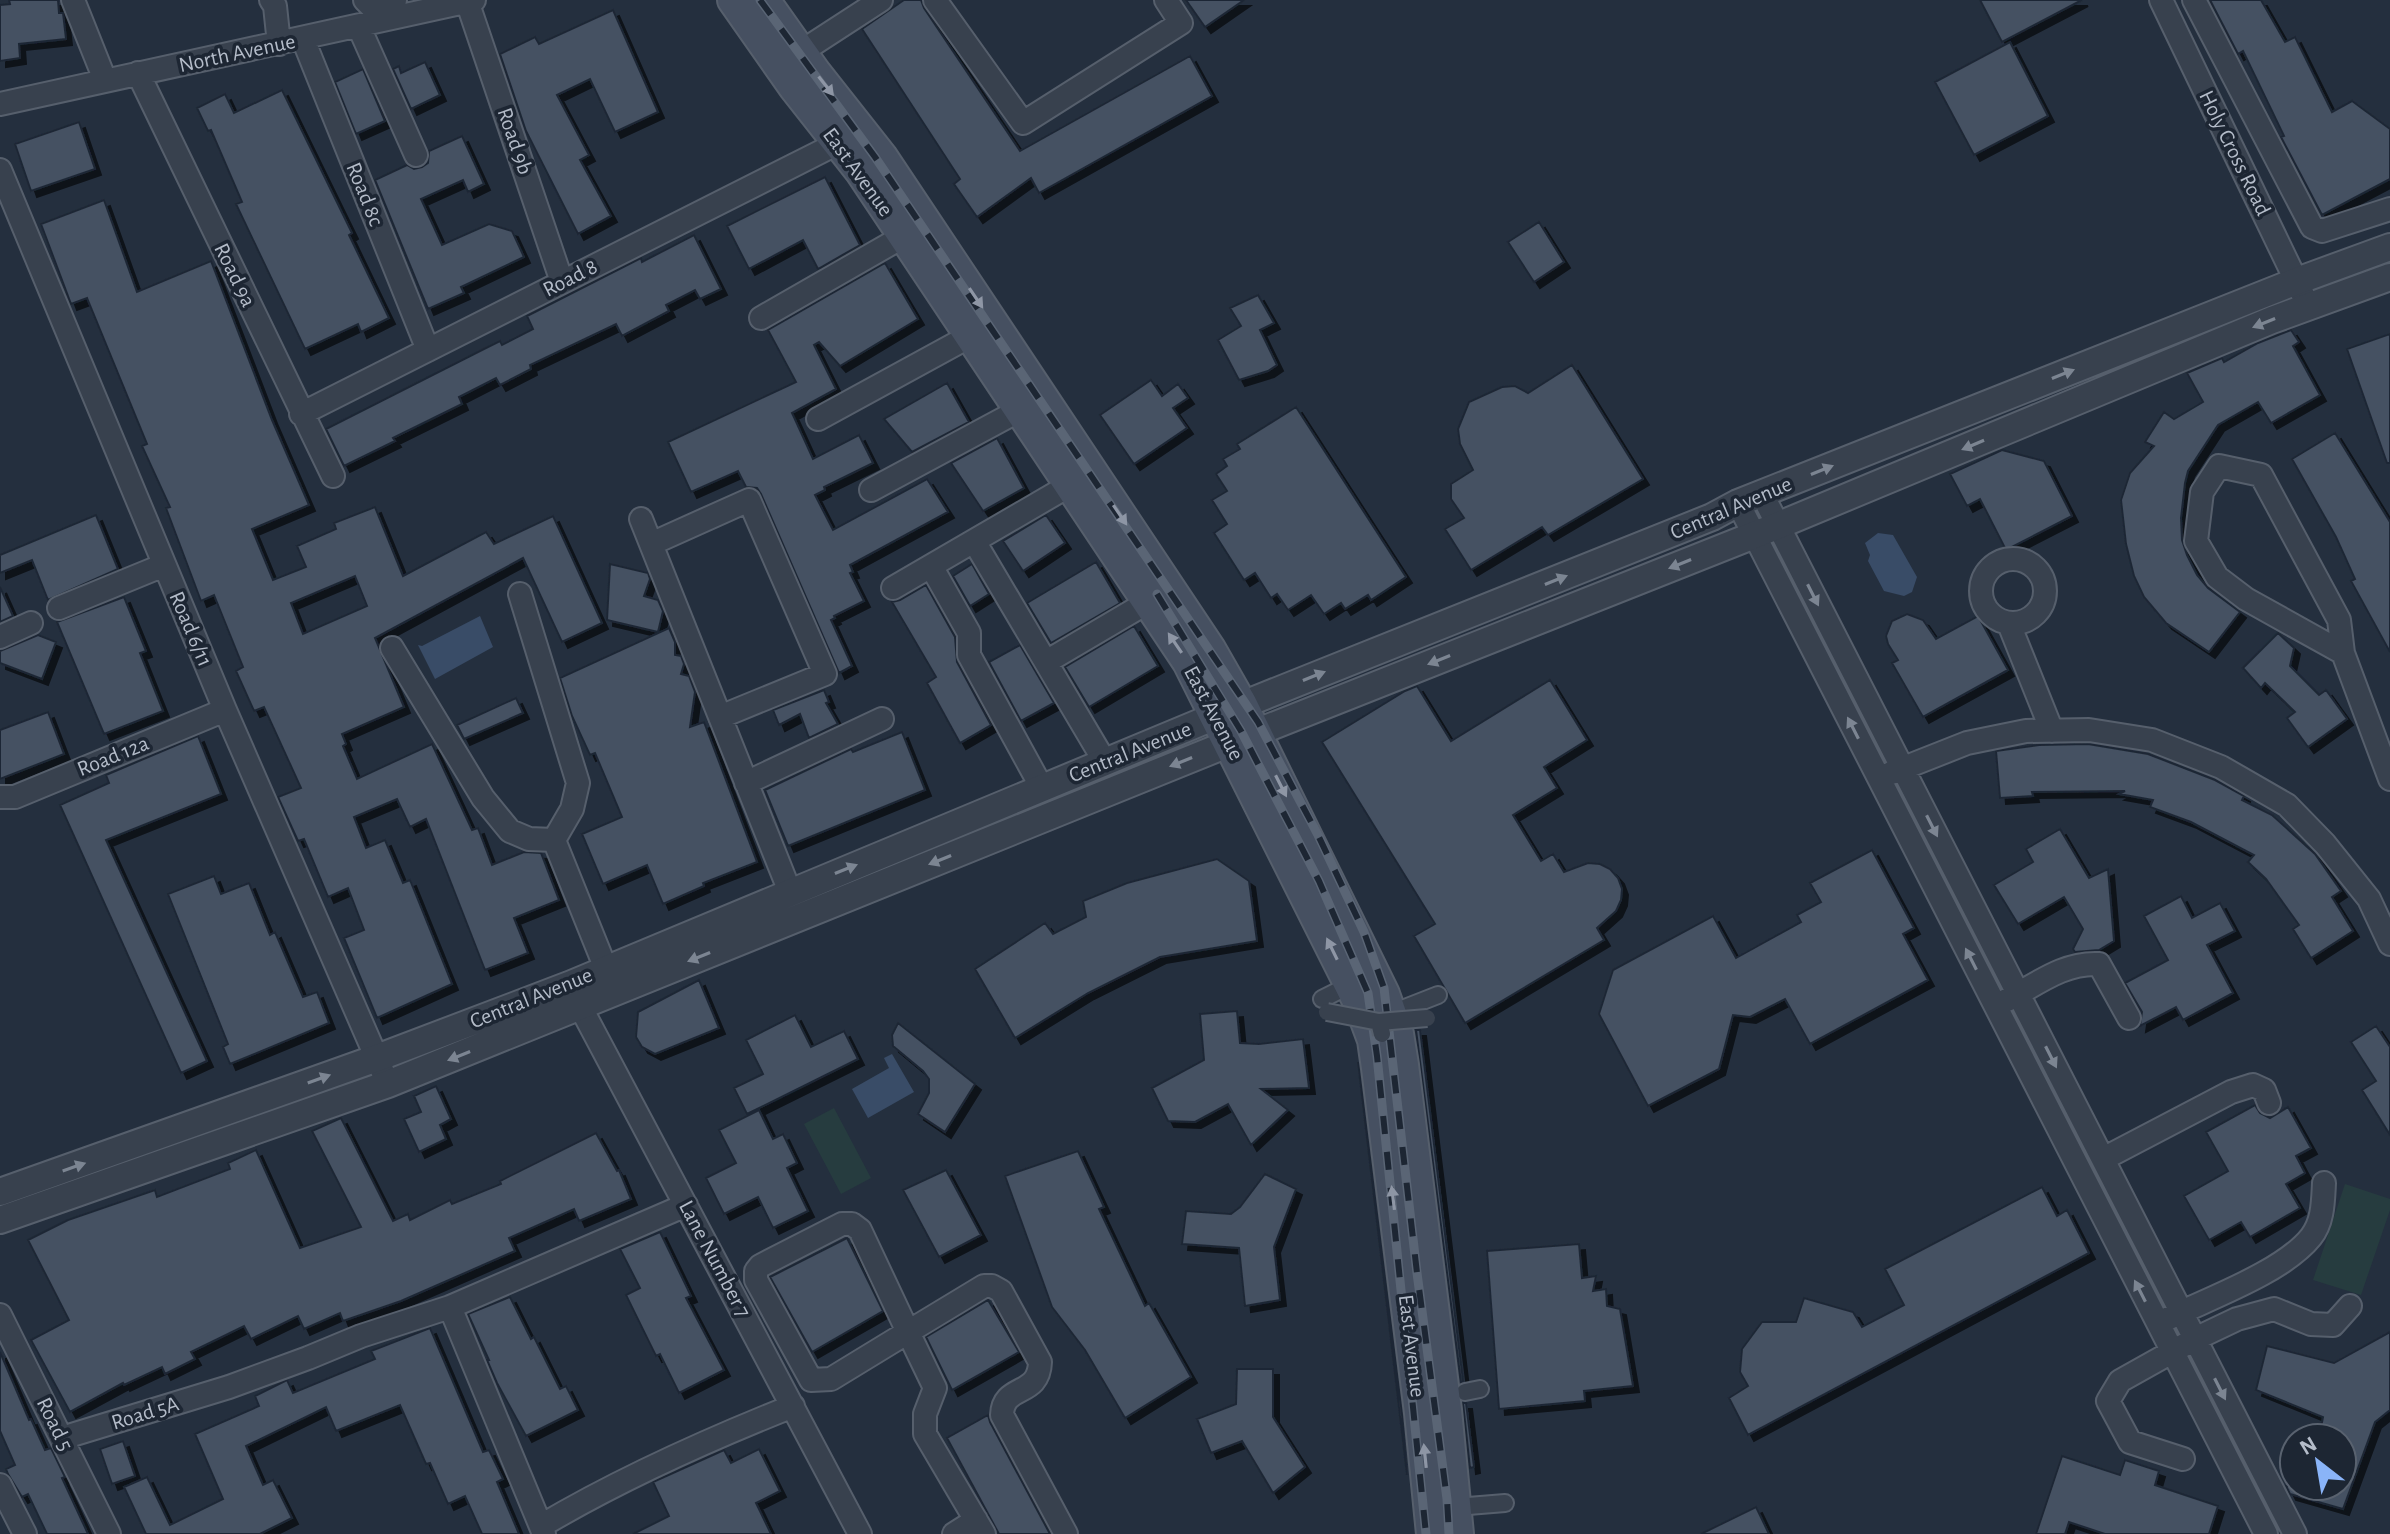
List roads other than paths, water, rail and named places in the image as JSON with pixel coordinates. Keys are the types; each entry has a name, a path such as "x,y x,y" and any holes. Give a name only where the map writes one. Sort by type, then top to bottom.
{"main road":[{"name":"East Avenue","path":"733,0 904,236 1188,662 1236,724 1367,957 1384,1023 1403,1065 1457,1520"},
{"name":"East Avenue","path":"764,0 882,157 1202,637 1236,724 1368,1021 1373,1040 1420,1413 1432,1534"}],"street":[{"path":"73,0 105,80"},
{"path":"365,0 372,7 395,0"},
{"path":"801,52 881,0"},
{"path":"935,0 1023,123 1181,23 1166,0"},
{"name":"Holy Cross Road","path":"2161,0 2308,307"},
{"path":"2194,0 2312,227 2322,231 2390,209"},
{"name":"North Avenue","path":"0,104 470,1"},
{"name":"Road 9b","path":"470,1 562,282"},
{"path":"278,2 279,44"},
{"path":"359,27 416,155"},
{"name":"Road 8c","path":"303,39 428,350"},
{"name":"Road 9a","path":"138,73 333,476"},
{"name":"Road 8","path":"301,414 838,143"},
{"name":"Road 6/11","path":"5,194 388,1084"},
{"path":"761,318 904,236"},
{"name":"Central Avenue","path":"0,1220 388,1084 574,996 1236,724 1750,499 2297,281 2390,247"},
{"name":"Central Avenue","path":"0,1192 377,1058 574,996 606,969 1105,762 1236,724 1765,531 2308,307 2390,277"},
{"path":"818,419 970,336"},
{"path":"871,490 1020,410"},
{"path":"2343,653 2246,599 2217,577 2196,541 2202,492 2219,466 2261,475 2339,620 2343,653 2390,779"},
{"path":"893,588 1070,485"},
{"path":"1750,499 1879,778 2266,1534"},
{"path":"651,544 749,500 825,674 720,717"},
{"path":"641,519 790,892"},
{"path":"1765,531 1903,769 2295,1534"},
{"path":"974,541 1105,762"},
{"path":"59,608 164,565"},
{"path":"931,566 969,633 969,655 1042,788"},
{"path":"520,594 578,783 572,809 554,840"},
{"path":"1046,662 1148,602"},
{"path":"0,637 31,623"},
{"path":"2009,624 2052,731"},
{"path":"392,648 483,798 510,831 529,839 554,840"},
{"name":"Road 12a","path":"0,797 15,797 225,710"},
{"path":"746,783 882,719"},
{"path":"1879,778 1967,743 2026,731 2089,730 2152,740 2221,767 2287,805 2325,844 2369,899 2390,944"},
{"path":"554,840 606,969"},
{"path":"1996,1007 2065,967 2082,963 2099,964 2129,1018"},
{"path":"1322,999 1350,985"},
{"name":"Lane Number 7","path":"574,996 860,1534"},
{"path":"1322,1017 1327,1012 1384,1023 1427,1002"},
{"path":"2103,1159 2231,1092 2253,1085 2264,1090 2269,1103"},
{"path":"2157,1323 2268,1270 2293,1254 2313,1235 2323,1211 2324,1183"},
{"name":"Road 5A","path":"62,1438 229,1387 361,1336 450,1307 686,1205"},
{"path":"954,1534 980,1527 925,1434 925,1414 935,1388 908,1332 860,1230 852,1224 842,1224 760,1266 756,1271 756,1280 811,1380 831,1379 908,1332 984,1286 1001,1291 1040,1362 1040,1373 1035,1382 1010,1396 1002,1406 1002,1415 1066,1534"},
{"path":"2183,1459 2130,1442 2108,1401 2120,1381 2237,1319 2274,1309 2311,1324 2333,1325 2350,1306"},
{"path":"450,1307 542,1530 655,1464 696,1444 793,1406"},
{"name":"Road 5","path":"0,1315 109,1534"},
{"path":"0,1485 25,1534"},
{"path":"1457,1520 1505,1503"}],"water":[{"path":"1878,533 1893,535 1917,577 1912,592 1904,596 1884,591 1868,561 1870,555 1865,543"},
{"path":"480,616 493,647 435,679 418,645 422,646"},
{"path":"892,1054 914,1092 868,1118 852,1089 889,1068 884,1058"}],"railway":[{"path":"760,0 875,157 1258,722 1318,835 1364,932 1384,988 1449,1534"},
{"path":"1157,594 1241,731 1319,881 1368,993 1426,1534"}]}
